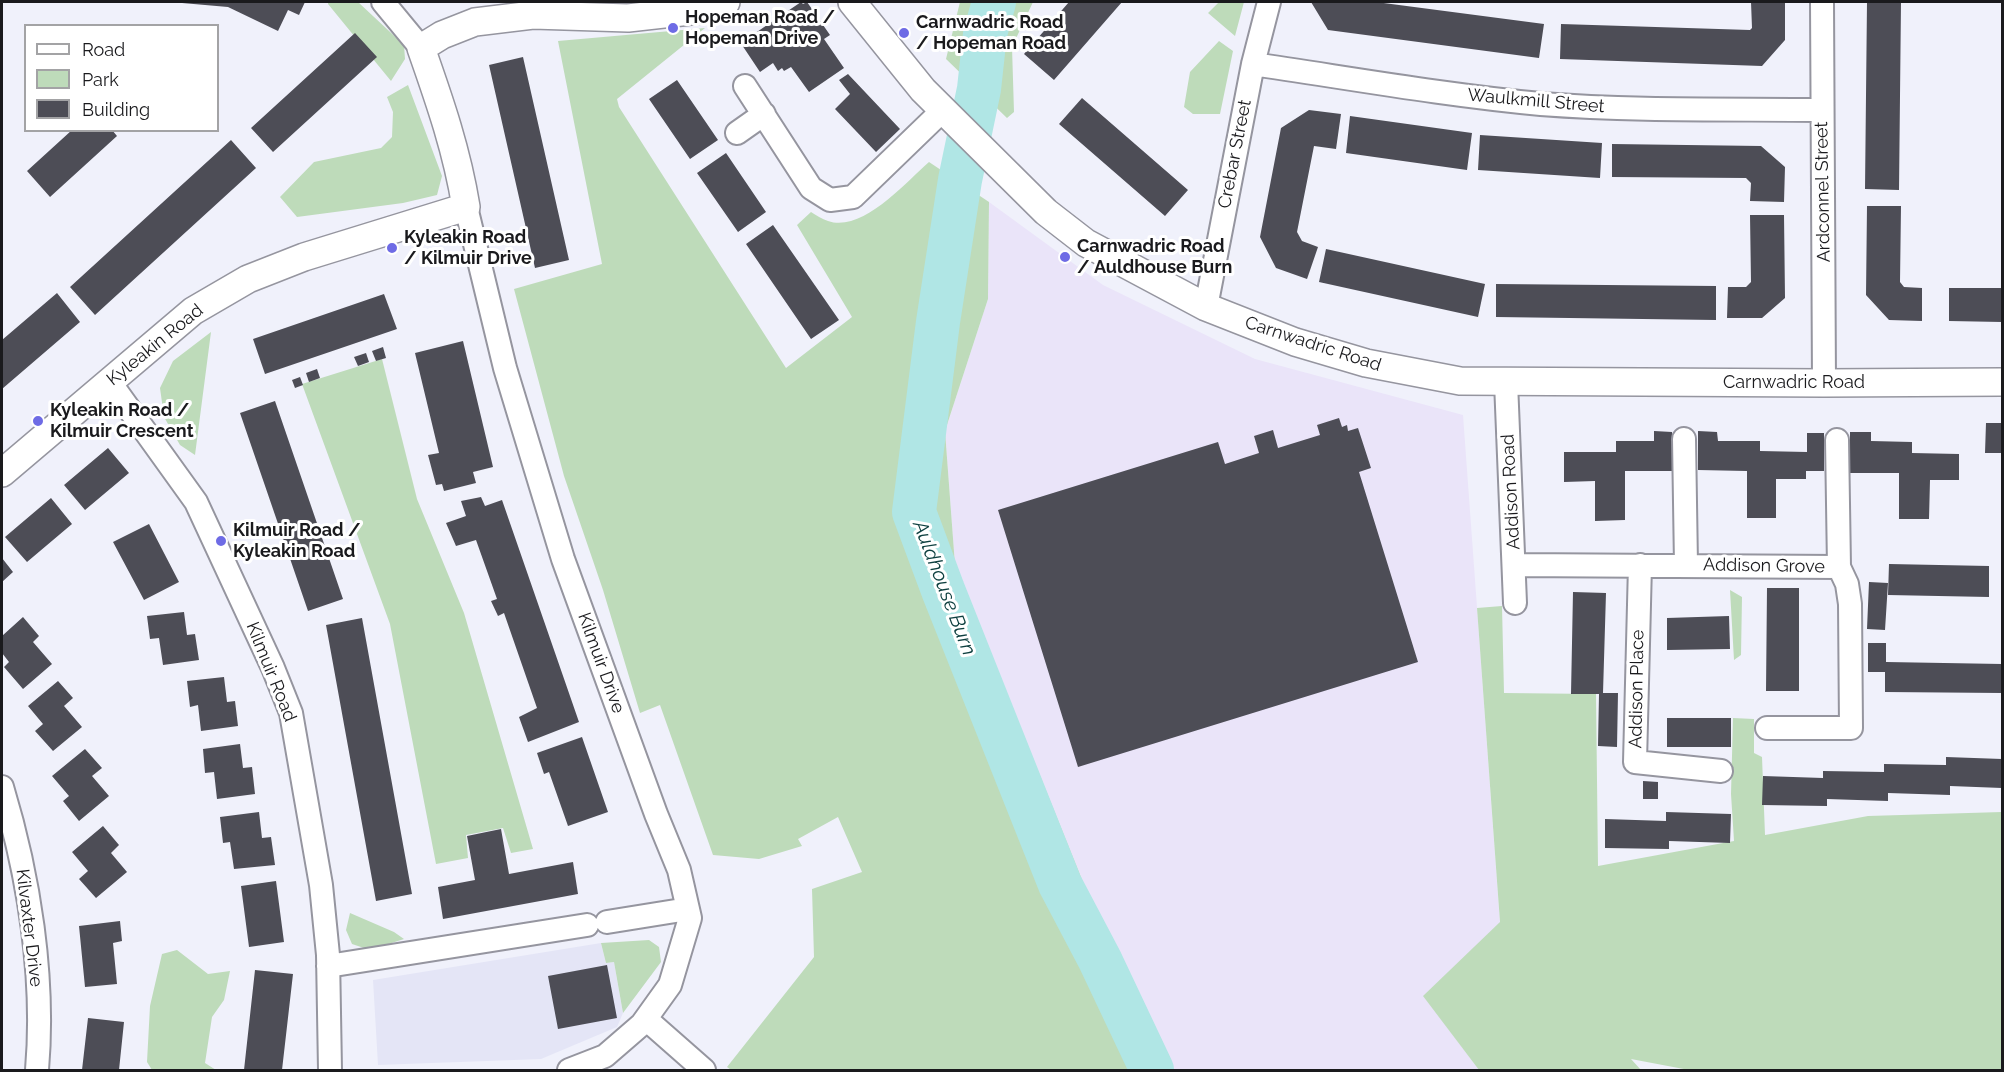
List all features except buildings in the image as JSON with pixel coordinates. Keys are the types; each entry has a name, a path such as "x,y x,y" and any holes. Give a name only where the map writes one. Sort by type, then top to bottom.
{"street":[{"path":"383,2 421,48 442,106 459,164 466,207"},
{"path":"421,48 442,35 475,22 532,8 628,18 699,10 726,2"},
{"name":"Carnwadric Road","path":"852,2 923,90 1046,212 1086,243 1206,307 1295,342 1366,363 1460,381 1824,383 2002,381"},
{"name":"Crebar Street","path":"1206,307 1253,64 1269,2"},
{"name":"Ardconnel Street","path":"1822,2 1824,383"},
{"name":"Waulkmill Street","path":"1253,64 1422,90 1543,104 1611,108 1822,110"},
{"path":"745,86 812,188 830,200 853,197 943,110"},
{"path":"737,133 764,114"},
{"name":"Kyleakin Road","path":"2,473 193,311 248,279 304,257 466,207"},
{"name":"Kilmuir Drive","path":"466,207 505,368 563,559 656,814 679,870 690,918 670,985 646,1019 605,1056 569,1071"},
{"name":"Kilmuir Road","path":"109,381 196,502 291,713 321,885 328,966 330,1071"},
{"name":"Addison Road","path":"1506,382 1515,603"},
{"path":"1684,439 1686,565"},
{"path":"1838,440 1839,567"},
{"name":"Addison Grove","path":"1514,565 1839,567 1847,584 1850,604 1851,728 1767,728"},
{"name":"Addison Place","path":"1640,565 1635,762 1721,771"},
{"name":"Kilvaxter Drive","path":"2,787 16,833 30,911 37,975 40,1040 37,1071"},
{"path":"328,966 688,909"},
{"path":"646,1019 704,1071"}],"shaded area":[{"path":"989,202 1103,285 1255,359 1463,415 1500,923 1424,996 1479,1070 1159,1070 955,565 945,431 988,299"},
{"path":"601,943 606,963 614,962 623,1013 617,1027 541,1059 378,1065 373,980"}],"green space":[{"path":"328,2 358,2 404,45 405,59 391,81 328,4"},
{"path":"960,2 1033,2 1012,47 1014,112 1007,118 946,59"},
{"path":"1219,2 1244,2 1235,36 1208,13"},
{"path":"705,28 617,99 619,107 786,368 852,317 797,225 811,212 828,221 841,223 855,220 882,204 929,162 989,202 988,299 945,431 955,565 1159,1070 731,1070 727,1067 814,957 812,889 862,872 838,817 798,839 802,846 759,859 713,855 660,705 640,713 603,590 564,476 514,289 602,264 558,41"},
{"path":"1219,41 1233,51 1220,114 1193,114 1184,107 1190,72"},
{"path":"408,85 442,176 437,195 403,203 297,217 280,197 314,162 381,148 392,137 393,112 387,97"},
{"path":"211,332 195,455 180,445 164,417 160,388 173,361"},
{"path":"382,359 417,499 464,613 533,849 511,853 503,828 466,835 468,858 436,864 390,624 302,384"},
{"path":"1730,590 1742,597 1741,655 1734,660"},
{"path":"1502,606 1504,693 1596,694 1598,866 1734,841 1731,794 1733,718 1754,719 1754,753 1762,757 1765,835 1868,816 2002,812 2002,1070 1689,1070 1631,1059 1641,1070 1479,1070 1423,996 1500,922 1477,608"},
{"path":"350,913 394,932 404,939 370,950 352,944 346,930"},
{"path":"649,940 659,947 661,962 623,1013 614,962 606,963 601,943"},
{"path":"177,950 208,974 230,971 224,1000 212,1017 205,1063 216,1070 152,1070 147,1062 150,1006 162,954"}],"waterway":[{"name":"Auldhouse Burn","path":"994,2 985,34 979,89 960,180 938,322 914,512 1060,884 1100,960 1152,1070"}],"place":[{"name":"Hopeman Road / Hopeman Drive","path":"673,28"},
{"name":"Carnwadric Road / Hopeman Road","path":"904,33"},
{"name":"Kyleakin Road / Kilmuir Drive","path":"392,248"},
{"name":"Carnwadric Road / Auldhouse Burn","path":"1065,257"},
{"name":"Kyleakin Road / Kilmuir Crescent","path":"38,421"},
{"name":"Kilmuir Road / Kyleakin Road","path":"221,541"}]}
